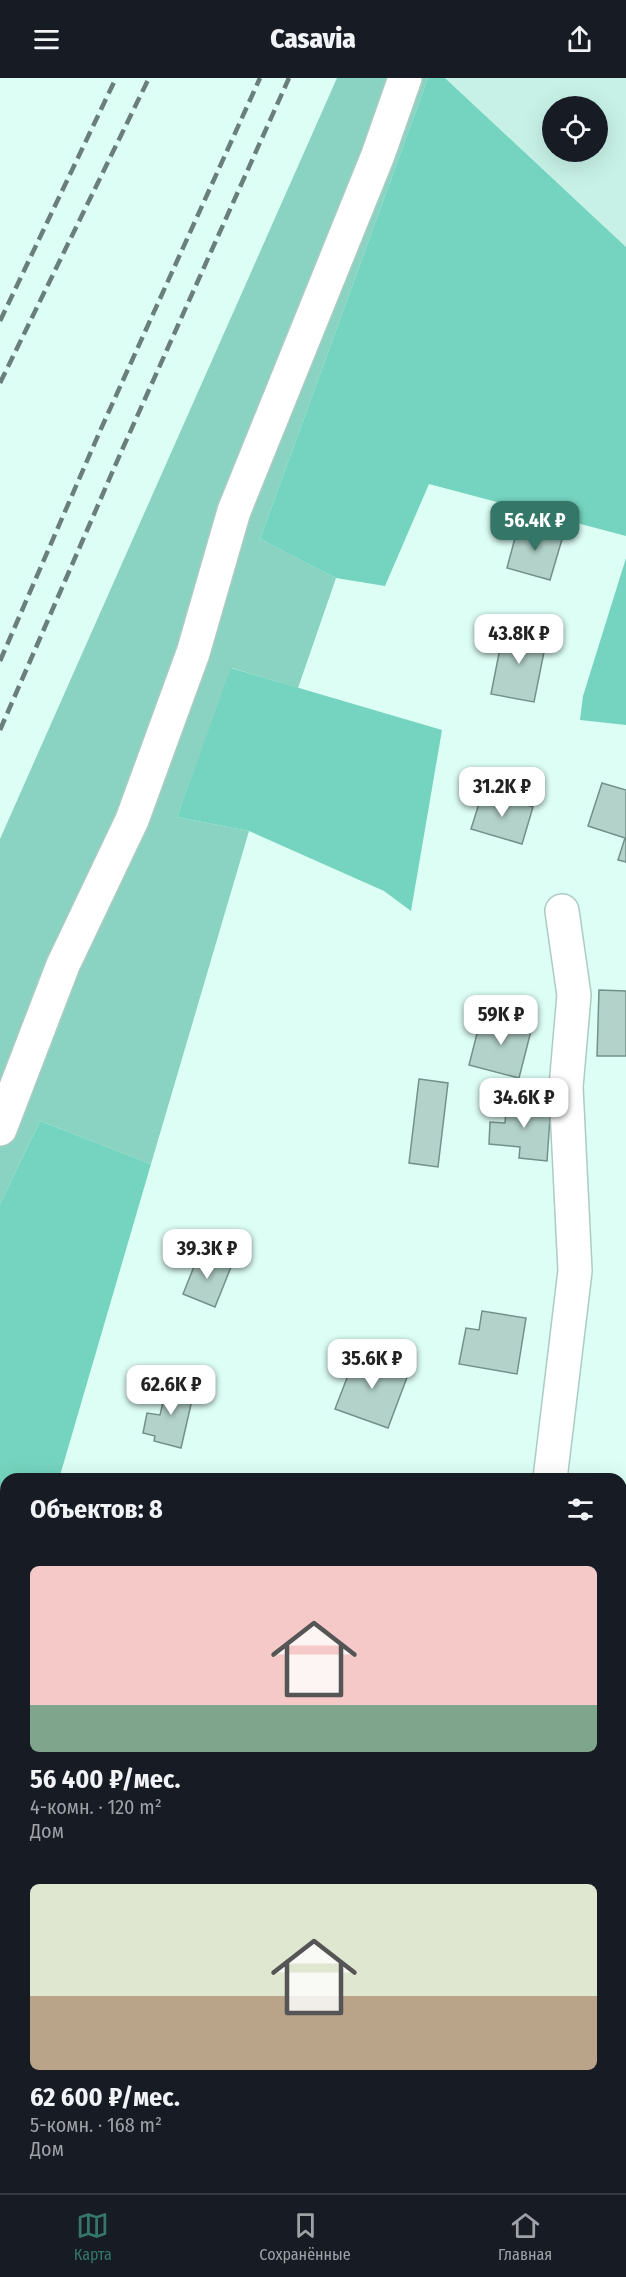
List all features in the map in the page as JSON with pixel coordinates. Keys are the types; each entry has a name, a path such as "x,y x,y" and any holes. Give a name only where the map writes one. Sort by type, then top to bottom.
{"street":[{"path":"0,1129 63,965 132,820 193,653 234,511 378,155 405,78"},
{"path":"551,1473 575,1271 566,1087 574,995 562,911"}],"shaded area":[{"path":"445,78 626,78 626,247"}],"green space":[{"path":"337,78 428,78 260,539 336,578 298,688 232,668 177,817 249,831 151,1164 40,1121 0,1204 0,839"},
{"path":"428,78 445,78 626,247 626,536 429,484 385,586 336,578 260,539"},
{"path":"626,558 626,725 580,720 583,696"},
{"path":"231,668 442,730 411,911 384,891 249,831 177,817"},
{"path":"40,1121 151,1164 61,1473 0,1473 0,1204"}],"building":[{"path":"519,523 563,536 550,580 507,568"},
{"path":"504,628 547,637 534,702 491,694"},
{"path":"602,783 626,790 626,862 618,860 625,838 588,826"},
{"path":"483,791 533,807 522,844 471,829"},
{"path":"599,990 626,991 626,1056 597,1056"},
{"path":"482,1014 532,1027 519,1078 469,1065"},
{"path":"419,1079 448,1083 438,1167 409,1163"},
{"path":"507,1099 551,1103 547,1161 519,1158 520,1147 489,1144 490,1122 505,1123"},
{"path":"199,1254 231,1267 215,1307 183,1294"},
{"path":"482,1311 526,1318 517,1374 459,1364 466,1328 479,1330"},
{"path":"357,1352 409,1372 388,1428 335,1409"},
{"path":"168,1381 195,1387 181,1448 154,1441 155,1436 143,1433 147,1413 160,1415"}],"railway":[{"path":"0,321 116,78"},
{"path":"0,383 149,78"},
{"path":"0,661 100,431 260,78"},
{"path":"0,730 122,450 289,78"}]}
